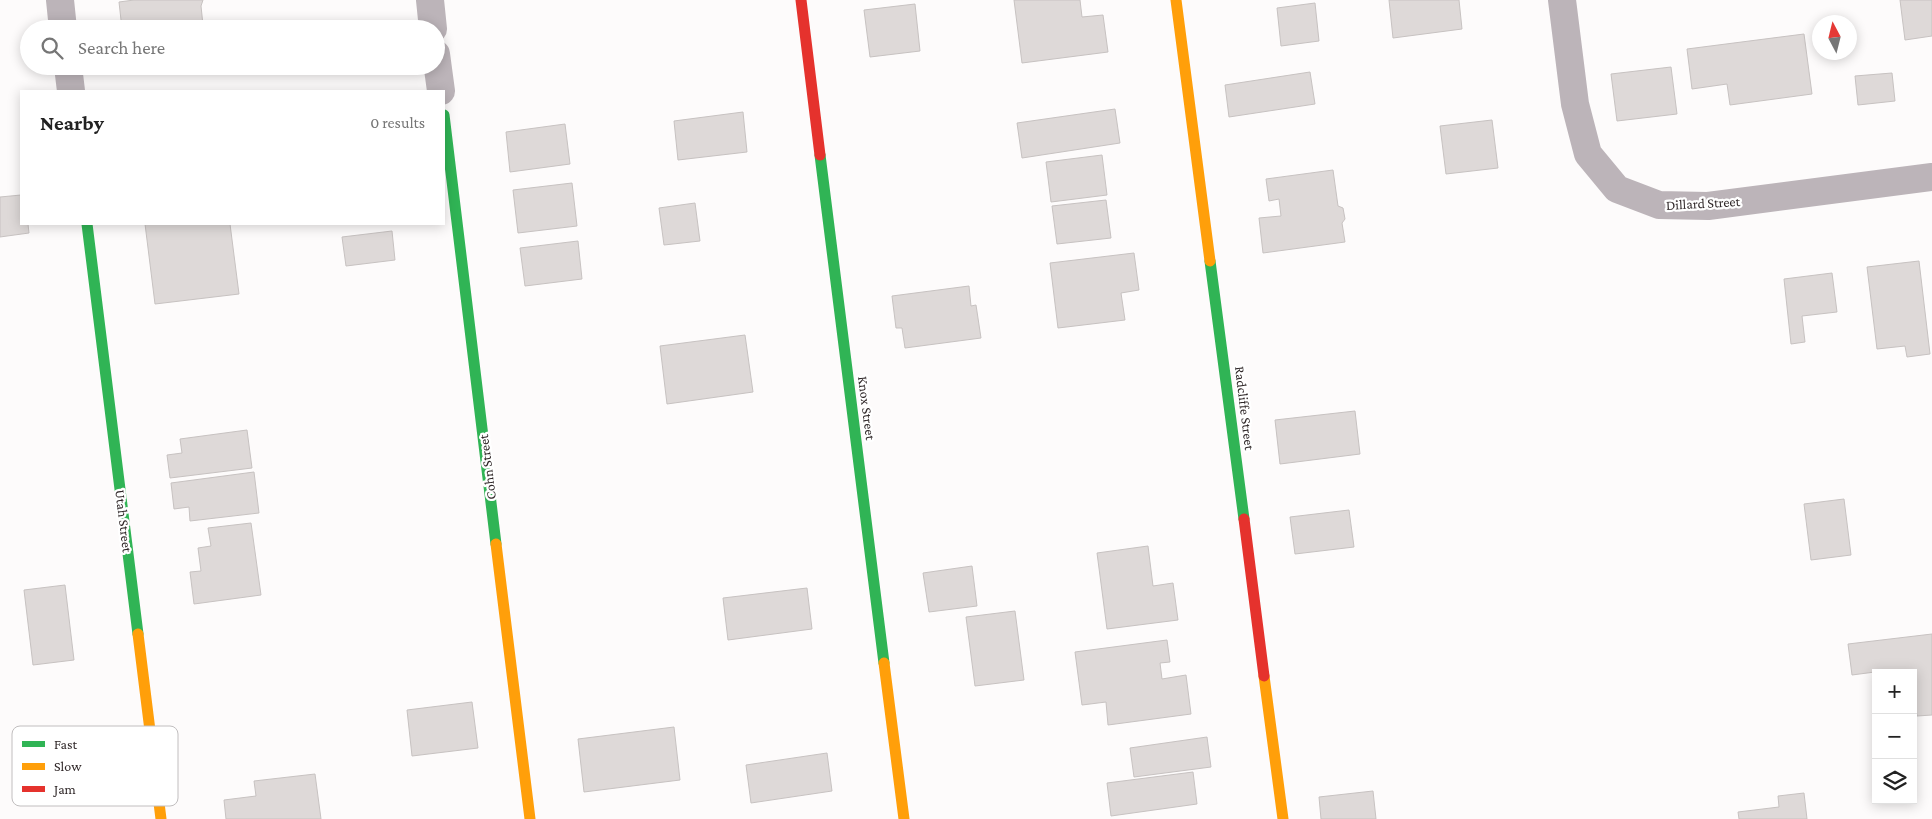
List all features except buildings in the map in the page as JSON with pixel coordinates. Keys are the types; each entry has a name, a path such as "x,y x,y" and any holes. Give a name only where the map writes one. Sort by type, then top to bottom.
{"street":[{"path":"60,0 62,20"},
{"path":"430,0 432,20"},
{"name":"Knox Street","path":"801,0 904,819"},
{"name":"Radcliffe Street","path":"1176,0 1283,819"},
{"name":"Dillard Street","path":"1562,0 1575,104 1588,154 1617,189 1659,205 1708,206 1932,177"},
{"path":"69,75 71,90"},
{"path":"439,75 441,90"},
{"name":"Cohn Street","path":"445,123 530,819"},
{"name":"Utah Street","path":"87,225 149,726"},
{"name":"Utah Street","path":"159,806 161,819"}],"traffic: fast":[{"path":"445,123 496,544"},
{"path":"820,155 884,663"},
{"path":"87,225 138,634"},
{"path":"1210,261 1244,519"}],"traffic: slow":[{"path":"1176,0 1210,261"},
{"path":"496,544 530,819"},
{"path":"138,634 149,726"},
{"path":"884,663 904,819"},
{"path":"1264,676 1283,819"},
{"path":"159,806 161,819"}],"traffic: jam":[{"path":"801,0 820,155"},
{"path":"1244,519 1264,676"}]}
